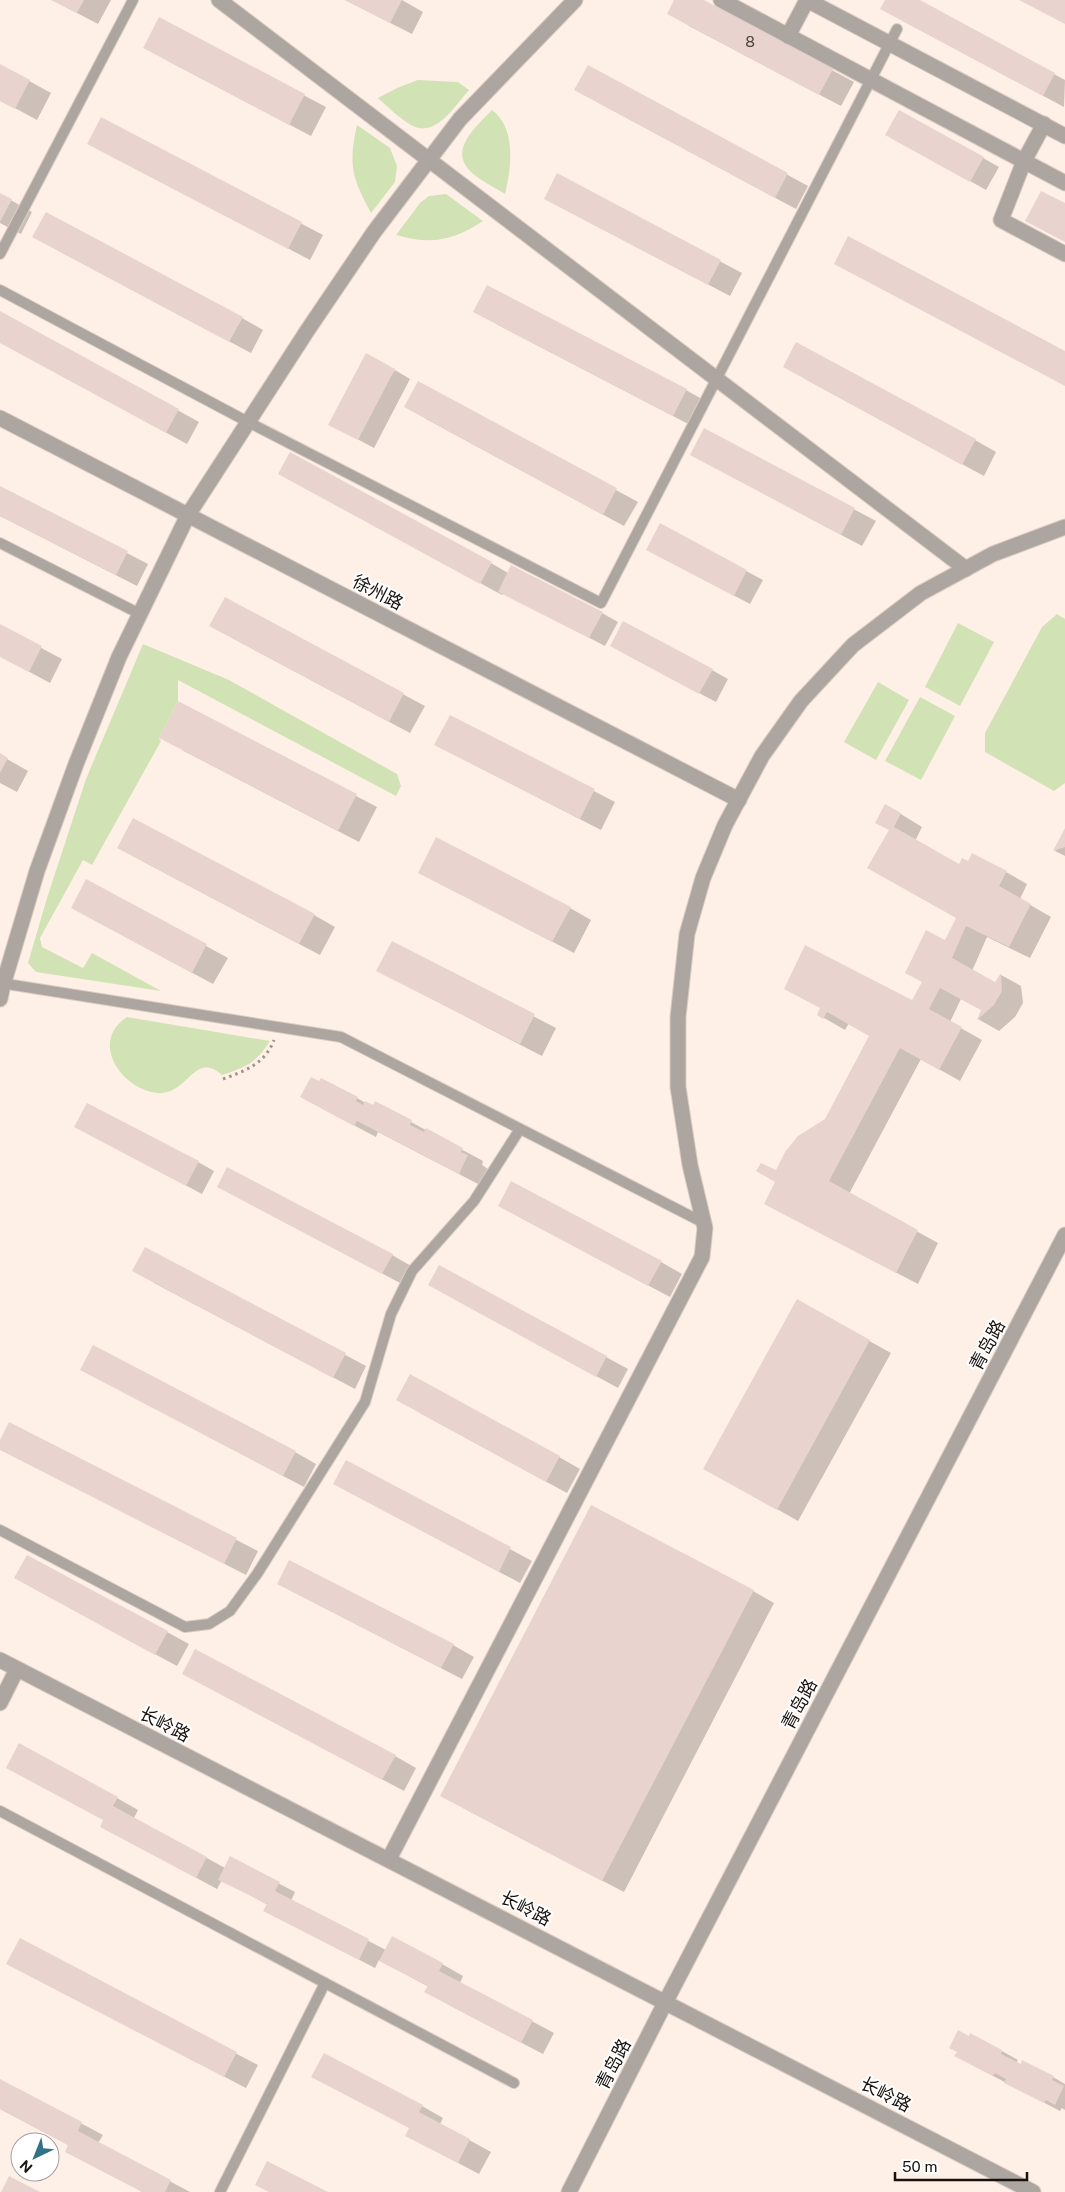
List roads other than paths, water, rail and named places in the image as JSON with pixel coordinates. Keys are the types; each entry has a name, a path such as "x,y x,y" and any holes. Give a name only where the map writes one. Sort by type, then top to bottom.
{"street":[{"path":"219,0 966,569"},
{"path":"1,989 37,871 76,764 119,657 188,515 307,330 374,232 460,120 575,0"},
{"path":"721,0 1065,183"},
{"path":"788,36 807,0 1065,136"},
{"path":"1044,124 1024,162 1001,220 1065,254"},
{"name":"徐州路","path":"0,418 739,800"},
{"path":"389,1859 702,1257 704,1223 690,1165 678,1087 678,1018 687,934 703,878 739,800 762,756 801,701 853,645 921,593 993,554 1065,527"},
{"name":"青岛路","path":"569,2192 666,2001 1065,1235"},
{"name":"长岭路","path":"0,1660 666,2001 1033,2192"},
{"path":"0,1703 17,1669"}],"lane":[{"path":"0,254 133,0"},
{"path":"0,290 248,422 601,602 897,29"},
{"path":"0,543 140,614"},
{"path":"1,989 341,1037 704,1223"},
{"path":"0,1530 185,1626 209,1624 230,1611 257,1574 365,1402 391,1314 412,1271 474,1202 520,1129"},
{"path":"0,1810 514,2083"},
{"path":"220,2192 325,1983"}]}
